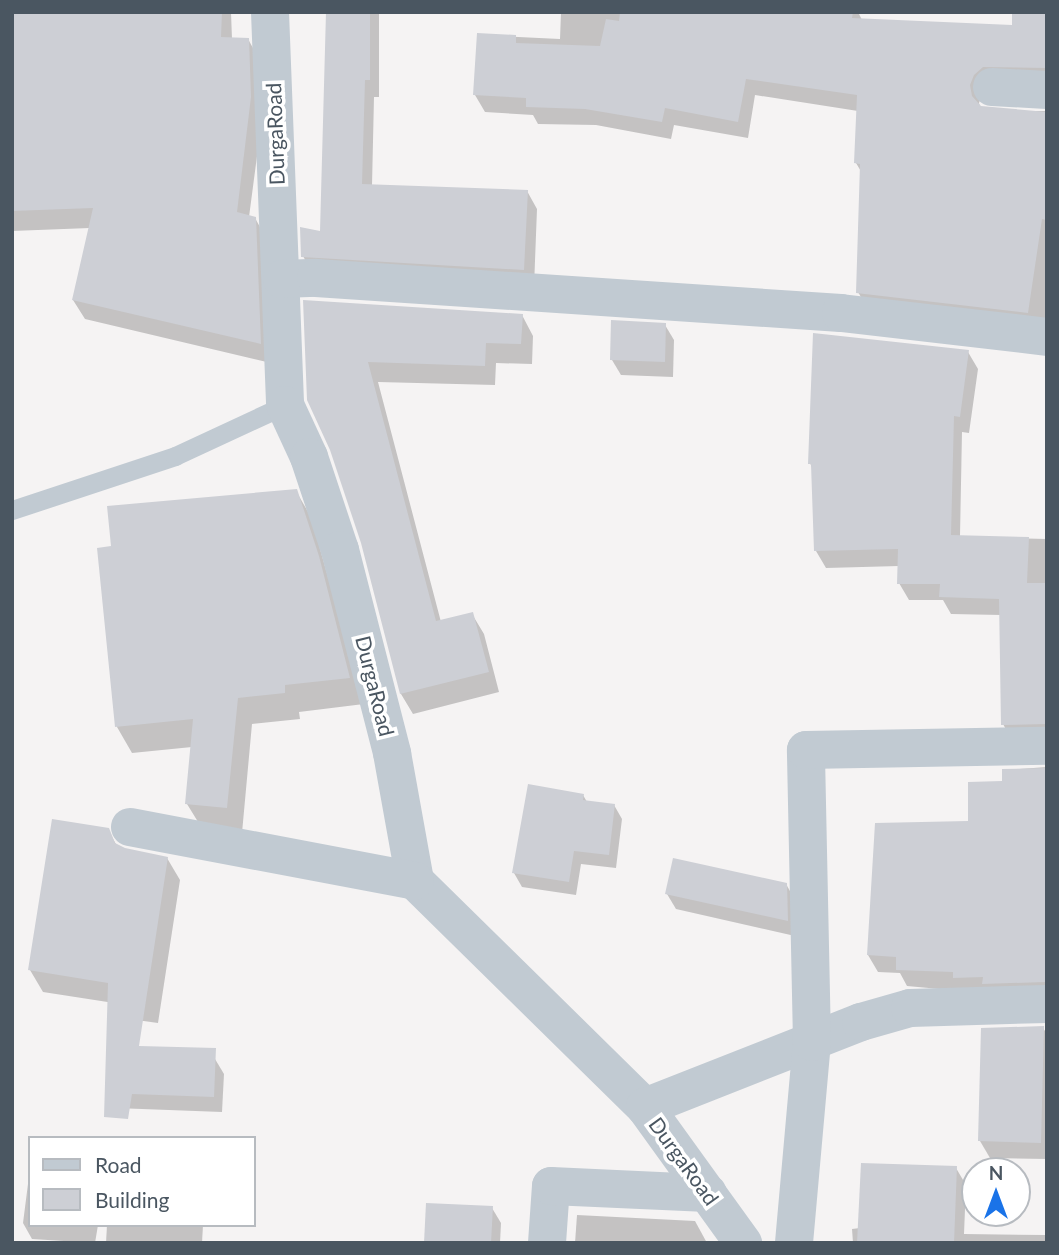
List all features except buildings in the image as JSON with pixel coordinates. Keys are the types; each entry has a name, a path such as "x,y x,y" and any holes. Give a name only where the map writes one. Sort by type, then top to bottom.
{"street":[{"name":"DurgaRoad","path":"270,12 285,405 309,457 340,550 392,753 415,881 645,1107 743,1243"},
{"path":"992,87 1047,90"},
{"path":"282,279 316,278 842,313 1047,337"},
{"path":"794,1243 813,1042 806,750 1047,746"},
{"path":"130,827 415,881"},
{"path":"645,1107 910,1007 1047,1004"},
{"path":"547,1243 551,1186 708,1193"}],"lane":[{"path":"12,510 175,456 285,405"}]}
